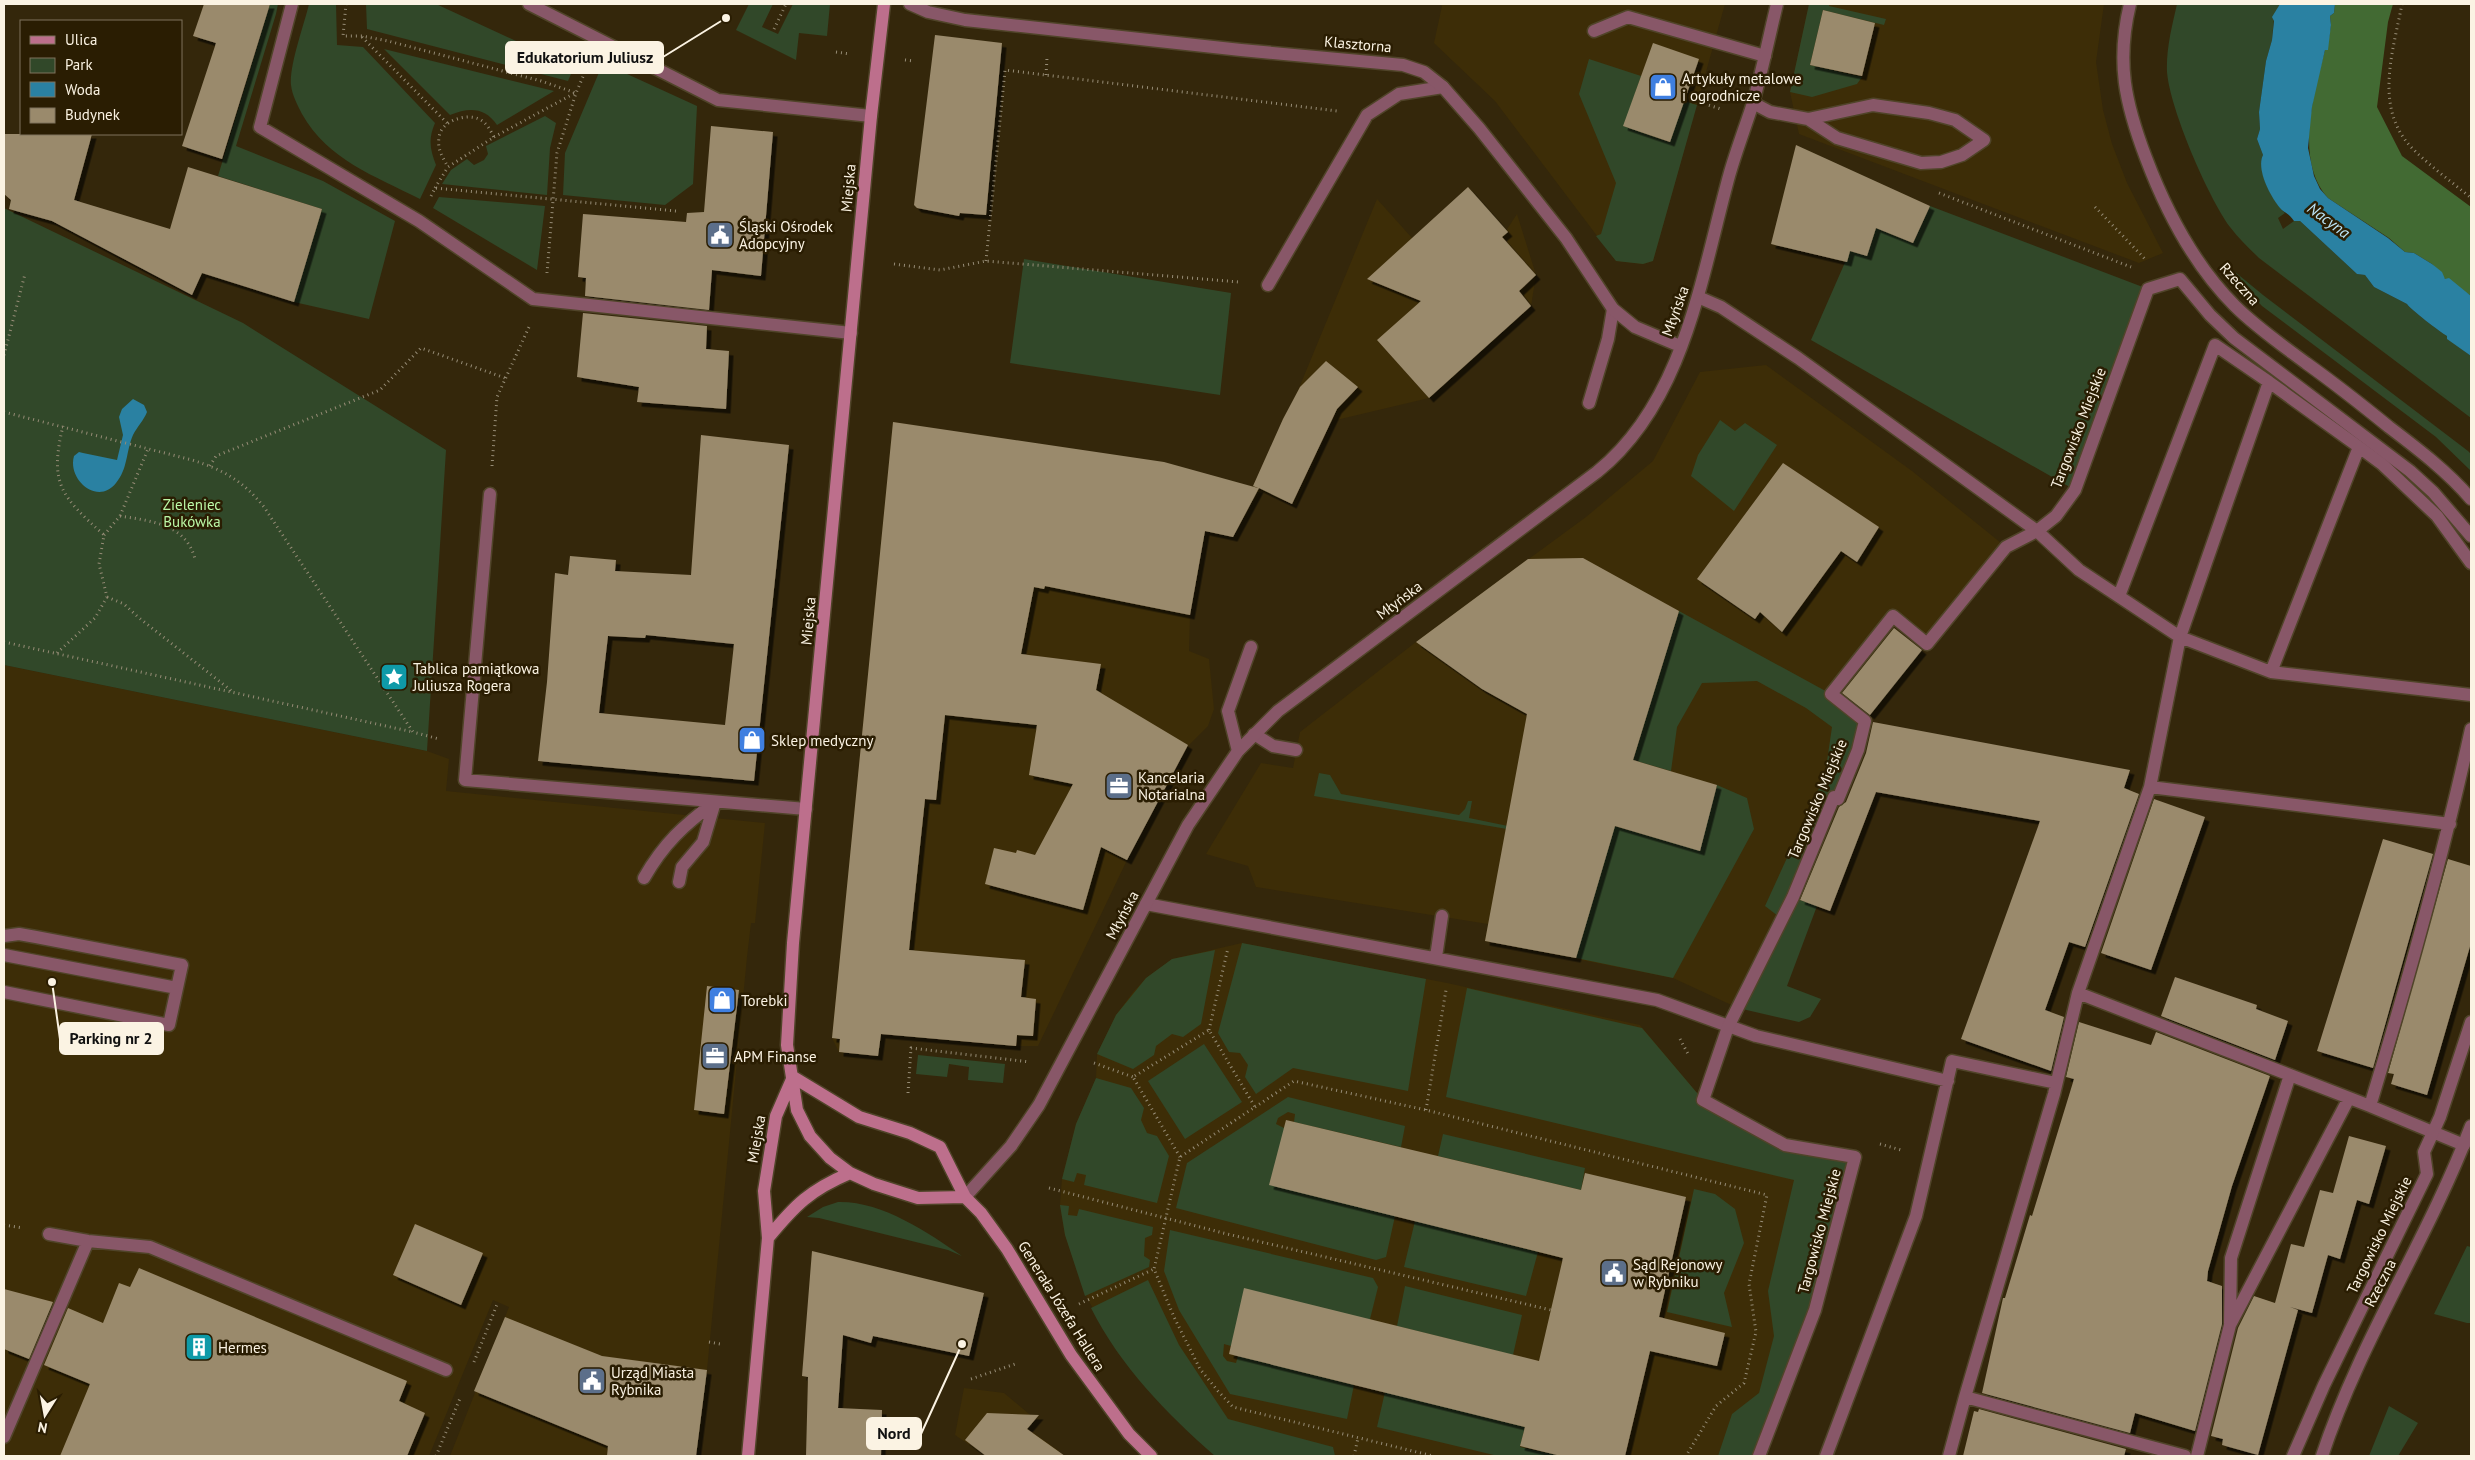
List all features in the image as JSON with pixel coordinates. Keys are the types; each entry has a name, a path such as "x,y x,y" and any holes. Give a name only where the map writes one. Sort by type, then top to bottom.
{"street":[{"path":"292,4 260,127 419,221 533,299 851,333"},
{"path":"529,4 718,100 871,116"},
{"name":"Miejska","path":"748,1456 768,1238 764,1191 776,1116 793,1077 787,1045 786,1027 871,116 884,4"},
{"name":"Klasztorna","path":"910,4 928,12 965,20 1242,50 1403,65 1424,72 1443,87 1479,128 1566,238 1613,309 1635,328 1680,346"},
{"name":"Młyńska","path":"965,1197 1010,1146 1039,1105 1188,825 1238,751 1278,711 1615,457 1645,420 1662,388 1698,297 1729,175 1753,103 1777,4"},
{"name":"Rzeczna","path":"2130,4 2122,55 2127,96 2133,121 2166,206 2204,268 2220,289 2250,320 2411,444 2440,468 2471,500"},
{"path":"1594,31 1628,18 1765,56"},
{"path":"1268,285 1367,115 1399,94 1443,87"},
{"path":"1753,103 1770,112 1808,119 1837,138 1921,163 1941,162 1962,155 1984,140 1955,120 1929,112 1873,104 1808,119"},
{"name":"Targowisko Miejskie","path":"1759,1456 1815,1310 1855,1157 1785,1145 1703,1100 1728,1027 1793,897 1834,797 1838,799 1858,750 1865,721 1831,694 1893,616 1927,644 2006,547 2037,531 2056,516 2075,490 2148,289 2180,279 2210,315 2234,338 2410,471 2444,503 2471,536"},
{"path":"1698,297 1721,307 1798,358 2037,531 2079,570 2180,637 2271,672 2471,695"},
{"path":"1589,403 1608,339 1613,309"},
{"path":"2119,596 2215,345 2382,464 2437,516 2471,563"},
{"path":"1949,1456 2056,1083 2078,994 2150,787 2180,637 2269,382"},
{"path":"2271,672 2359,448"},
{"path":"490,494 470,742 465,780 806,809"},
{"path":"1238,751 1228,711 1251,647"},
{"path":"2370,1106 2415,960 2450,824 2471,729"},
{"path":"1254,734 1273,746 1296,750"},
{"path":"2150,787 2450,824"},
{"path":"644,878 653,863 682,827 715,802"},
{"path":"679,882 682,867 703,842 715,802"},
{"path":"1146,904 1657,1000 1756,1036 1948,1081"},
{"path":"1436,957 1442,916"},
{"path":"4,936 18,934 182,965 169,1025 4,992"},
{"path":"4,955 177,988"},
{"path":"2078,994 2464,1144"},
{"name":"Targowisko Miejskie","path":"2293,1456 2324,1385 2427,1174 2424,1152 2433,1133 2471,1022"},
{"path":"1826,1456 1916,1216 1952,1061 2056,1083"},
{"path":"2230,1325 2231,1258 2290,1075"},
{"path":"793,1077 797,1110 810,1136 830,1158 850,1173 889,1190 918,1198 965,1197"},
{"name":"Generała Józefa Hallera","path":"793,1077 859,1117 910,1133 940,1147 965,1197 981,1213 1007,1249 1071,1355 1129,1434 1151,1456"},
{"path":"2196,1456 2230,1325 2349,1098"},
{"name":"Rzeczna","path":"2322,1456 2357,1365 2442,1196 2471,1126"},
{"path":"768,1238 792,1208 808,1194 850,1173"},
{"path":"49,1234 88,1241 150,1247 446,1370"},
{"path":"4,1437 88,1241"},
{"path":"1965,1397 2182,1456"}],"path":[{"path":"346,4 343,36 362,36 388,41 576,93 494,136 448,167 435,188 419,221"},
{"path":"774,29 786,4"},
{"path":"2402,4 2390,64 2388,88 2389,106 2394,121 2412,148 2471,198"},
{"path":"362,36 448,124"},
{"path":"836,52 855,54"},
{"path":"579,87 591,57"},
{"path":"986,261 1005,70 1367,115"},
{"path":"1685,98 1722,110"},
{"path":"448,167 439,151 438,136 448,124 461,117 478,118 488,125 494,136"},
{"path":"435,188 676,211"},
{"path":"1934,191 2136,268"},
{"path":"894,264 940,270 986,261 1268,285"},
{"path":"4,355 25,274"},
{"path":"210,466 216,456 380,390 421,348 505,378"},
{"path":"4,412 210,466 236,479 264,507 413,732"},
{"path":"63,426 56,466 60,482 67,497 79,512 104,535"},
{"path":"56,654 95,618 107,597 99,564 104,535 120,516 148,449"},
{"path":"120,516 164,525 191,546 195,559"},
{"path":"107,597 124,604 235,693"},
{"path":"4,642 413,732 432,739 470,742"},
{"path":"1228,948 1209,1030 1255,1107"},
{"path":"1426,1110 1447,983"},
{"path":"1657,1000 1692,1061 1705,1094"},
{"path":"1133,1077 1209,1030"},
{"path":"908,1093 911,1048 1033,1062"},
{"path":"1096,1064 1133,1077 1180,1157"},
{"path":"1433,1456 1233,1407 1200,1369 1174,1317 1154,1269 1180,1157 1294,1081 1426,1110 1767,1195 1749,1284 1756,1332 1744,1382 1716,1406 1686,1456"},
{"path":"1874,1142 1930,1159"},
{"path":"1049,1188 1223,1233 1551,1310"},
{"path":"1080,1304 1154,1269"},
{"path":"709,1342 720,1344"},
{"path":"971,1379 1018,1363"},
{"path":"1354,1456 1358,1438"}],"shaded area":[{"path":"1440,4 1725,4 1653,261 1643,264 1616,261 1495,101 1434,43 1442,6"},
{"path":"1809,4 2104,4 2096,62 2103,110 2112,144 2127,183 2163,253 2139,263 1799,134 1790,92"},
{"path":"1377,199 1412,238 1502,237 1517,214 1536,275 1531,306 1429,398 1332,421 1296,506 1260,491 1233,537 1205,531 1190,615 1189,651 1209,659 1214,709 1208,726 1188,746 1127,860 1038,1046 1016,1046 881,1034 878,1056 839,1052 832,1038 893,422 1254,487 1297,393"},
{"path":"1766,365 1912,471 2006,547 1927,644 1893,616 1831,694 1865,721 1738,1008 1673,978 1485,941 1488,924 1256,887 1248,866 1206,854 1261,763 1293,768 1300,732 1416,642 1586,517 1653,461 1700,372"},
{"path":"4,665 427,751 449,759 446,791 765,823 755,923 751,923 747,957 707,1370 696,1456 450,1456 509,1307 493,1300 429,1456 4,1456"},
{"path":"1242,943 1447,983 1640,1025 1703,1100 1785,1145 1855,1157 1759,1456 1217,1456 1151,1392 1118,1353 1086,1296 1065,1235 1060,1205 1062,1179 1076,1124 1096,1078 1097,1054 1116,1015 1133,992 1146,978 1172,959"},
{"path":"964,1388 1004,1393 1035,1419 1028,1429 1059,1451 1055,1456 981,1456 983,1454 955,1435"}],"green space":[{"path":"270,4 278,4 276,14 236,146 323,181 395,221 369,319 294,302 322,209 218,176"},
{"path":"309,4 336,4 337,45 363,47 435,123 431,134 431,144 436,165 420,199 370,174 339,155 313,130 302,114 295,100 291,77 294,57"},
{"path":"366,4 436,4 529,47 577,60 568,81 367,29"},
{"path":"749,4 773,4 762,27 778,34 793,4 830,4 827,36 799,33 796,60 736,30"},
{"path":"1809,4 1829,4 1829,6 1886,19 1884,25 1823,10 1810,65 1862,77 1857,84 1812,97 1790,92"},
{"path":"2177,4 2280,4 2274,16 2272,40 2266,61 2259,112 2260,129 2257,139 2263,155 2262,169 2267,186 2275,201 2285,213 2278,218 2283,229 2294,221 2300,221 2357,274 2365,275 2374,287 2407,304 2471,356 2471,418 2259,258 2230,227 2211,195 2191,152 2170,88 2167,72 2167,55"},
{"path":"2335,4 2393,4 2388,22 2377,107 2402,156 2471,207 2471,296 2445,279 2432,264 2414,253 2405,252 2389,238 2328,198 2318,183 2312,165 2309,146 2310,126 2316,86 2325,50 2327,50 2331,25 2330,16 2334,13"},
{"path":"384,49 554,91 497,125 487,115 476,110 450,115"},
{"path":"1589,59 1641,76 1624,126 1669,142 1684,101 1697,105 1653,261 1643,264 1616,261 1596,236 1601,234 1616,183 1579,94"},
{"path":"603,63 697,106 693,184 665,205 563,195 565,153"},
{"path":"545,116 556,123 550,148 547,195 442,184 451,170 467,159 474,165 484,160 488,154 486,146"},
{"path":"439,197 545,206 537,270 433,208"},
{"path":"1930,206 2148,289 2075,490 1811,340 1850,251 1867,256 1876,228 1913,243"},
{"name":"Zieleniec Bukówka","path":"4,208 243,323 446,450 427,751 4,665"},
{"path":"1024,259 1231,293 1220,395 1010,363"},
{"path":"2229,267 2468,451 2471,454 2471,471 2436,437 2262,306 2228,270"},
{"path":"1720,420 1735,431 1745,423 1777,445 1734,511 1691,476 1698,455"},
{"path":"1679,611 1831,694 1865,721 1794,898 1817,906 1787,986 1821,999 1810,1017 1799,1022 1738,1008 1782,919 1765,906 1825,775 1832,727 1806,708 1757,681 1702,683 1677,727 1671,771 1633,760"},
{"path":"1319,773 1330,775 1341,794 1459,815 1465,809 1468,801 1472,801 1469,818 1508,826 1507,829 1314,796"},
{"path":"1717,785 1747,798 1754,829 1673,978 1576,958 1614,826 1699,850"},
{"path":"1242,943 1426,979 1408,1091 1293,1068 1256,1094 1245,1077 1248,1065 1240,1053 1229,1052 1218,1033"},
{"path":"1215,950 1201,1024 1183,1037 1172,1034 1156,1046 1154,1055 1133,1069 1097,1054 1116,1015 1146,978 1172,959"},
{"path":"1467,988 1642,1028 1703,1100 1785,1145 1855,1157 1815,1310 1759,1456 1718,1456 1732,1414 1759,1393 1774,1336 1768,1291 1794,1180 1446,1097"},
{"path":"1204,1044 1242,1102 1185,1139 1148,1081"},
{"path":"918,1055 1005,1064 1003,1083 968,1080 969,1067 949,1064 947,1077 916,1074"},
{"path":"1096,1078 1131,1088 1144,1108 1141,1120 1147,1133 1157,1136 1169,1156 1157,1203 1084,1185 1086,1175 1077,1173 1074,1182 1062,1179 1076,1124"},
{"path":"1288,1097 1405,1126 1401,1147 1294,1122 1295,1114 1288,1112 1278,1118 1276,1124 1284,1128 1395,1216 1386,1257 1376,1260 1176,1208 1187,1163"},
{"path":"1443,1134 1585,1168 1581,1190 1438,1156"},
{"path":"1694,1189 1715,1194 1735,1209 1744,1243 1724,1293 1732,1327 1667,1312"},
{"path":"838,1202 855,1203 887,1212 919,1228 962,1256 948,1250 819,1218 807,1217 823,1207"},
{"path":"1060,1205 1069,1206 1068,1215 1077,1216 1079,1209 1153,1227 1152,1235 1145,1238 1144,1256 1150,1260 1149,1267 1085,1296 1065,1235"},
{"path":"1415,1221 1538,1252 1526,1296 1404,1267"},
{"path":"1170,1230 1373,1278 1378,1287 1370,1319 1231,1346 1224,1344 1223,1356 1227,1361 1236,1363 1238,1356 1354,1385 1347,1419 1230,1394 1179,1310 1164,1271"},
{"path":"2467,1246 2471,1247 2471,1323 2434,1314"},
{"path":"1148,1280 1179,1345 1228,1419 1333,1447 1335,1456 1215,1456 1197,1440 1162,1406 1130,1369 1116,1350 1091,1308"},
{"path":"1405,1286 1522,1315 1513,1355 1397,1326"},
{"path":"1385,1392 1525,1427 1520,1447 1561,1456 1498,1456 1377,1427"},
{"path":"2389,1406 2418,1423 2398,1456 2369,1456"}],"water":[{"name":"Nacyna","path":"2280,4 2335,4 2334,13 2330,16 2331,25 2328,50 2325,50 2312,107 2308,148 2314,176 2320,189 2328,198 2388,238 2405,252 2414,253 2432,264 2442,272 2445,279 2449,278 2471,296 2471,356 2447,339 2447,336 2407,304 2374,287 2365,275 2357,274 2300,221 2294,221 2272,197 2261,168 2263,155 2257,139 2260,129 2259,112 2266,61 2272,40 2274,21 2272,17"},
{"path":"133,399 144,405 147,412 133,435 123,472 116,483 109,489 101,492 93,491 79,481 75,474 74,456 79,452 117,460 123,435 119,417 122,409"}],"building":[{"path":"204,4 270,4 222,159 182,146 216,43 193,36"},
{"path":"1823,10 1875,23 1862,76 1810,65"},
{"path":"935,35 1002,43 986,215 960,213 959,216 917,208 914,205"},
{"name":"Artykuły metalowe i ogrodnicze","path":"1653,43 1699,59 1670,142 1623,126"},
{"path":"711,126 773,132 761,276 712,270 709,310 585,296 586,278 578,277 583,214 686,222 687,213 704,212"},
{"path":"4,134 92,135 74,200 170,229 188,167 322,209 294,302 202,273 192,295 52,221 9,209 11,200 4,194"},
{"path":"1796,145 1930,206 1913,243 1876,228 1867,256 1850,251 1847,262 1771,244"},
{"path":"1468,187 1508,232 1502,237 1536,275 1519,291 1531,306 1429,398 1377,340 1421,301 1367,279"},
{"path":"583,313 707,326 706,349 729,351 726,409 637,402 639,387 577,377"},
{"path":"1326,361 1358,387 1337,409 1292,504 1259,488 1233,537 1205,531 1190,615 1045,586 1044,589 1034,587 1021,654 1101,664 1096,690 1188,745 1127,860 1101,847 1083,910 985,884 994,848 1016,853 1017,850 1035,855 1073,784 1029,775 1037,725 945,715 936,800 925,799 909,950 1025,960 1021,997 1036,999 1033,1036 1017,1035 1016,1046 881,1034 878,1056 839,1052 840,1039 832,1038 893,422 1164,462 1258,488 1253,486 1283,419 1300,387"},
{"path":"701,435 789,445 754,781 538,761 547,682 555,573 568,575 570,556 616,560 615,571 691,575","holes":["646,635 734,644 725,725 599,713 608,636 645,638"]},
{"path":"1783,463 1879,527 1857,562 1841,551 1782,632 1760,612 1755,619 1697,579"},
{"path":"1583,558 1679,611 1633,760 1717,785 1700,851 1615,826 1576,958 1485,941 1527,714 1482,689 1416,642 1528,559"},
{"path":"1894,628 1922,650 1870,715 1842,693"},
{"path":"1873,722 2130,770 2124,788 2139,794 2085,947 2069,942 2045,1010 2064,1017 2051,1071 1961,1039 2040,821 1876,792 1830,911 1800,900 1839,807 1846,802 1866,753"},
{"path":"2154,799 2205,817 2151,970 2101,953"},
{"path":"2383,839 2433,854 2373,1068 2317,1051"},
{"path":"2448,859 2471,866 2471,943 2427,1095 2391,1084 2394,1074 2388,1073"},
{"path":"2175,977 2257,1005 2256,1009 2288,1021 2275,1060 2161,1016"},
{"path":"707,986 739,990 724,1114 694,1110"},
{"path":"2079,1022 2151,1045 2156,1032 2270,1076 2232,1186 2208,1271 2207,1281 2222,1286 2222,1324 2195,1431 2135,1413 2130,1433 1982,1393 2003,1298 2005,1298 2030,1215 2032,1216 2074,1079 2066,1077"},
{"name":"Sąd Rejonowy w Rybniku","path":"1286,1120 1581,1190 1585,1173 1686,1197 1659,1317 1725,1333 1717,1366 1650,1351 1625,1456 1561,1456 1520,1446 1525,1427 1229,1354 1244,1288 1539,1361 1563,1258 1269,1185"},
{"path":"2349,1136 2386,1146 2369,1204 2357,1200 2340,1259 2328,1255 2312,1313 2290,1307 2298,1310 2258,1455 2222,1445 2223,1439 2211,1436 2238,1328 2254,1296 2275,1303 2291,1244 2304,1247 2320,1190 2333,1193"},
{"path":"415,1224 483,1253 461,1305 393,1275"},
{"path":"812,1251 984,1293 969,1356 873,1336 871,1343 843,1335 838,1408 882,1410 881,1456 806,1456 808,1377 802,1376"},
{"name":"Hermes","path":"139,1268 407,1381 399,1401 425,1413 407,1456 60,1456 90,1384 44,1365 68,1308 103,1323 119,1283 130,1287"},
{"path":"4,1289 53,1302 29,1359 4,1349"},
{"name":"Urząd Miasta Rybnika","path":"505,1317 602,1356 707,1370 696,1456 607,1456 608,1446 474,1391"},
{"path":"1979,1409 2126,1449 2124,1456 1963,1456 1974,1411 1978,1412"},
{"path":"987,1413 1039,1415 1027,1429 1065,1456 986,1456 965,1440"}],"place":[{"name":"Edukatorium Juliusz","path":"726,18"},
{"name":"Artykuły metalowe i ogrodnicze","path":"1663,87"},
{"name":"Śląski Ośrodek Adopcyjny","path":"720,235"},
{"name":"Tablica pamiątkowa Juliusza Rogera","path":"394,677"},
{"name":"Sklep medyczny","path":"752,740"},
{"name":"Kancelaria Notarialna","path":"1119,786"},
{"name":"Parking nr 2","path":"52,982"},
{"name":"Torebki","path":"722,1000"},
{"name":"APM Finanse","path":"715,1056"},
{"name":"Sąd Rejonowy w Rybniku","path":"1614,1273"},
{"name":"Nord","path":"962,1344"},
{"name":"Hermes","path":"199,1347"},
{"name":"Urząd Miasta Rybnika","path":"592,1381"}]}
